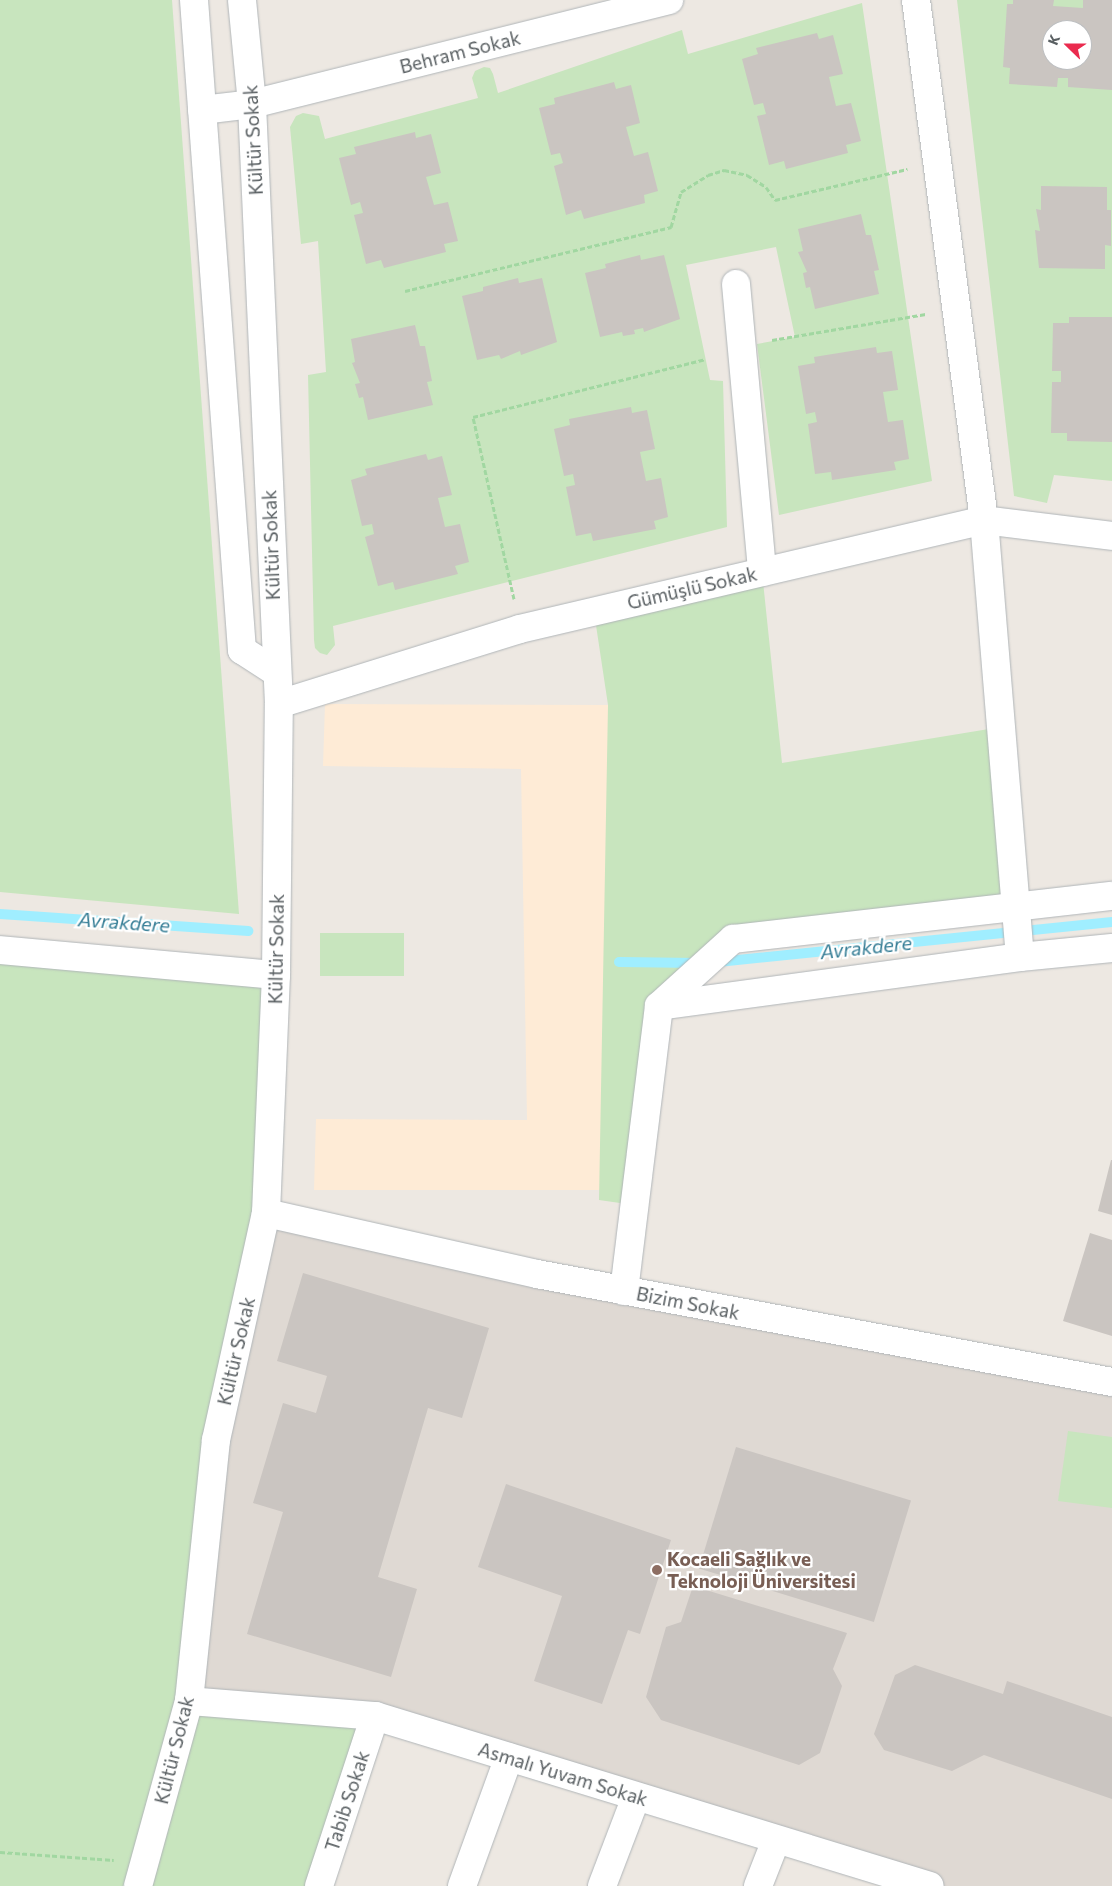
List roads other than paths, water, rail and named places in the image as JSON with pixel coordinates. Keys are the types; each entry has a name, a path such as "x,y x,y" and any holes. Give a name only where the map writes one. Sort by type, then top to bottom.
{"street":[{"path":"194,0 242,650 276,672"},
{"name":"Kültür Sokak","path":"142,1874 189,1700 216,1440 266,1213 276,975 279,704 276,672 252,104 242,0"},
{"name":"Behram Sokak","path":"202,110 252,104 669,0"},
{"path":"916,0 984,520 1020,957"},
{"path":"736,284 740,345 762,572"},
{"name":"Gümüşlü Sokak","path":"279,704 520,629 984,520 1112,536"},
{"path":"624,1291 659,1006 733,939 1112,896"},
{"path":"659,1006 1020,957 1112,948"},
{"path":"0,950 276,975"},
{"name":"Bizim Sokak","path":"266,1213 624,1291 1112,1382"},
{"name":"Asmalı Yuvam Sokak","path":"189,1700 375,1716 928,1886"},
{"name":"Tabib Sokak","path":"319,1886 375,1716"},
{"path":"462,1886 509,1757"},
{"path":"602,1886 636,1797"},
{"path":"758,1886 776,1840"}],"waterway":[{"name":"Avrakdere","path":"0,914 248,931"},
{"name":"Avrakdere","path":"718,962 1112,922"},
{"name":"Avrakdere","path":"619,962 698,963"}],"place":[{"name":"Kocaeli Sağlık ve Teknoloji Üniversitesi","path":"657,1570"}]}
